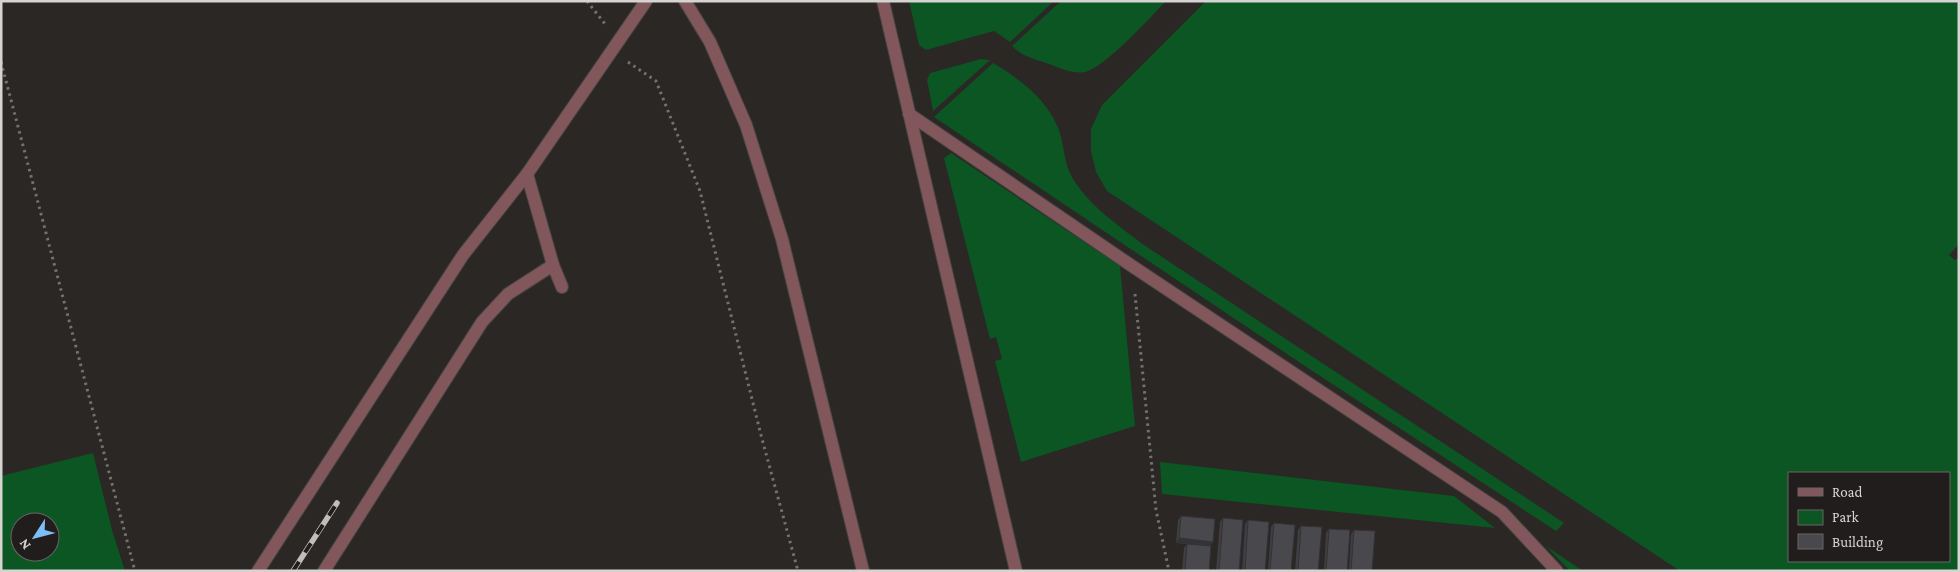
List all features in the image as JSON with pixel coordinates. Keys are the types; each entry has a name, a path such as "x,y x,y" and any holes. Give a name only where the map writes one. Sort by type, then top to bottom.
{"street":[{"path":"258,571 463,255 527,174 646,1"},
{"path":"685,1 710,42 746,125 782,239 863,571"},
{"path":"883,1 1016,571"},
{"path":"909,114 1132,266 1502,512 1557,571"},
{"path":"527,174 553,264 562,287"},
{"path":"324,571 482,322 508,294 553,264"}],"path":[{"path":"587,1 605,24 622,36"},
{"path":"612,52 656,81 700,191 759,429 798,571"},
{"path":"1,62 135,571"},
{"path":"1132,266 1156,510 1168,571"}],"green space":[{"path":"909,1 1054,1 1010,42 994,31 926,50 919,45"},
{"path":"1061,1 1166,1 1107,59 1088,71 1078,72 1032,58 1012,46"},
{"path":"1206,1 1959,1 1959,244 1949,255 1955,260 1959,257 1959,571 1680,571 1107,191 1096,172 1091,151 1091,129 1102,105"},
{"path":"981,59 990,60 933,111 927,80 930,73"},
{"path":"993,63 1023,83 1040,99 1059,130 1067,166 1072,177 1094,205 1112,221 1141,243 1564,523 1556,531 1302,364 934,117"},
{"path":"951,153 1120,266 1135,426 1021,462 995,361 1002,359 996,337 990,339 944,158"},
{"path":"93,453 112,530 125,571 1,571 1,476"},
{"path":"1160,462 1454,496 1495,528 1162,494"},
{"path":"1546,546 1583,571 1570,571"}],"building":[{"path":"1181,516 1215,519 1213,542 1179,538"},
{"path":"1223,518 1243,520 1239,571 1219,571"},
{"path":"1248,520 1269,522 1265,571 1245,571"},
{"path":"1274,523 1295,525 1291,571 1270,571"},
{"path":"1301,526 1322,527 1318,571 1298,571"},
{"path":"1329,529 1350,530 1347,571 1326,571"},
{"path":"1354,530 1375,531 1372,571 1351,571"},
{"path":"1187,544 1211,546 1209,571 1185,571"}],"railway":[{"path":"293,571 337,503"}]}
